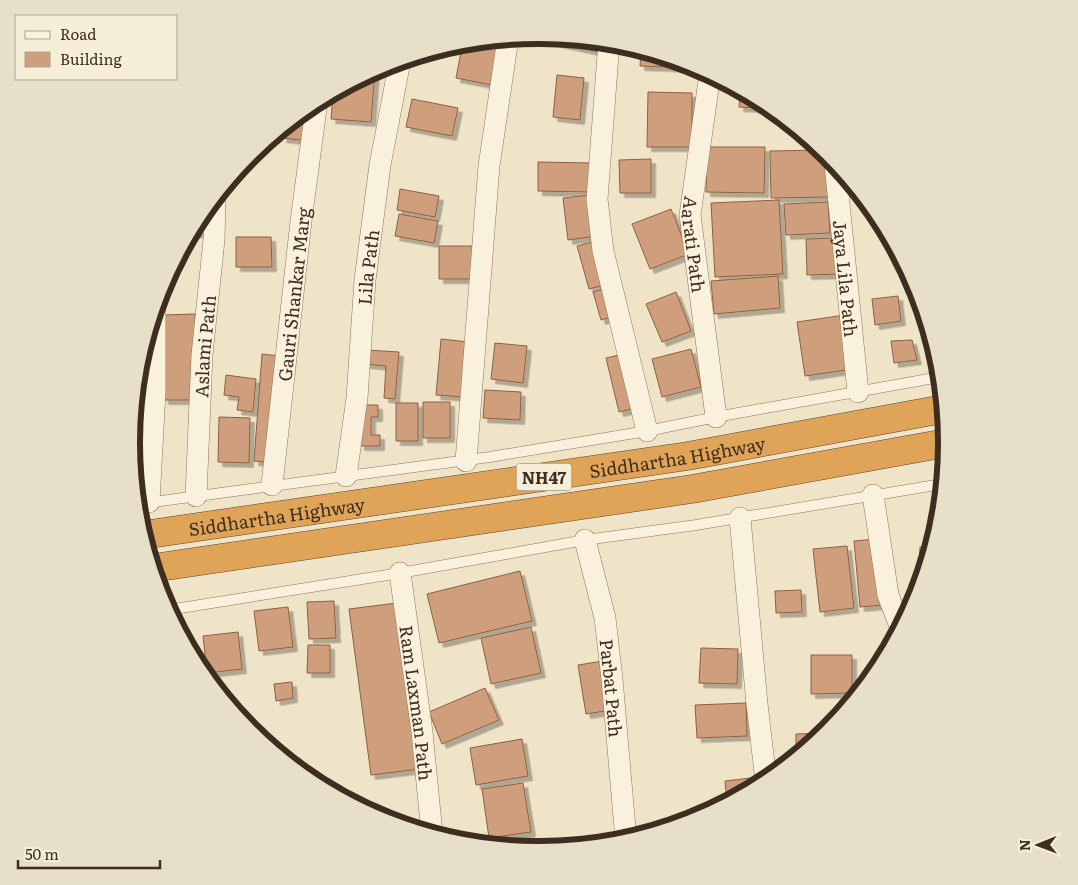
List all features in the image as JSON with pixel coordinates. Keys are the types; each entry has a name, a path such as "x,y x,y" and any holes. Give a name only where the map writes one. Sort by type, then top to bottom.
{"highway":[{"name":"Siddhartha Highway","path":"151,533 688,456 936,410"},
{"name":"Siddhartha Highway","path":"160,567 692,489 938,444"}],"street":[{"path":"466,461 488,166 507,45"},
{"path":"607,50 597,199 603,251 647,431"},
{"name":"Lila Path","path":"346,476 357,398 365,280 380,165 398,70"},
{"name":"Aarati Path","path":"709,82 690,214 716,417"},
{"name":"Gauri Shankar Marg","path":"272,485 300,221 316,112"},
{"name":"Jaya Lila Path","path":"836,177 858,392"},
{"name":"Aslami Path","path":"196,496 202,355 214,240 215,211"},
{"path":"144,494 155,392 155,335"},
{"path":"872,495 888,595 897,619"},
{"path":"740,518 765,771"},
{"name":"Parbat Path","path":"585,540 605,618 625,832"},
{"name":"Ram Laxman Path","path":"400,573 422,732 431,826"}],"lane":[{"path":"145,503 466,461 647,431 932,378"},
{"path":"177,609 400,573 585,540 740,518 935,485"}],"building":[{"path":"567,45 600,48 599,52"},
{"path":"500,46 492,85 456,78 461,51"},
{"path":"641,57 673,67 640,66"},
{"path":"557,75 584,78 580,120 553,117"},
{"path":"374,80 371,122 331,119 332,102"},
{"path":"648,92 692,93 692,147 647,147"},
{"path":"740,98 756,108 739,107"},
{"path":"412,99 458,108 452,136 406,127"},
{"path":"307,118 309,141 282,138 296,126"},
{"path":"707,147 765,147 764,193 706,192"},
{"path":"810,150 827,168 828,197 771,198 770,151"},
{"path":"651,159 651,193 620,193 619,160"},
{"path":"538,162 593,163 593,192 538,191"},
{"path":"400,189 439,196 435,217 397,210"},
{"path":"591,195 596,236 568,240 563,198"},
{"path":"779,200 783,274 715,277 711,203"},
{"path":"828,202 830,233 786,235 784,204"},
{"path":"671,209 689,254 650,269 632,224"},
{"path":"399,214 438,221 434,243 395,236"},
{"path":"236,237 271,237 272,267 236,267"},
{"path":"839,238 841,274 807,275 806,239"},
{"path":"596,241 608,284 589,289 577,246"},
{"path":"439,246 473,246 473,279 439,279"},
{"path":"778,276 780,308 714,314 711,281"},
{"path":"607,288 615,316 601,320 593,292"},
{"path":"676,292 691,331 662,342 646,304"},
{"path":"898,296 901,321 875,325 872,299"},
{"path":"195,314 197,400 164,400 162,315"},
{"path":"845,315 853,369 805,376 797,322"},
{"path":"441,339 469,342 464,397 436,395"},
{"path":"912,340 917,360 894,363 891,341"},
{"path":"495,343 527,346 523,383 491,379"},
{"path":"691,349 701,387 662,397 652,359"},
{"path":"366,350 399,352 395,399 384,398 386,366 365,364"},
{"path":"262,354 280,356 271,463 254,461"},
{"path":"623,354 636,408 619,412 606,358"},
{"path":"226,375 256,379 253,412 237,410 239,397 224,395"},
{"path":"144,389 147,389 149,432 140,432"},
{"path":"485,390 521,392 520,420 483,418"},
{"path":"423,402 450,402 450,438 423,438"},
{"path":"396,403 418,403 418,441 396,441"},
{"path":"360,405 378,405 378,417 371,417 371,435 380,435 380,446 360,446"},
{"path":"219,417 250,418 249,463 218,462"},
{"path":"877,539 883,605 860,607 854,541"},
{"path":"847,546 854,608 820,612 813,549"},
{"path":"920,547 924,547 919,564"},
{"path":"520,571 532,621 439,643 427,594"},
{"path":"801,590 802,612 776,613 775,591"},
{"path":"334,601 336,638 309,639 307,602"},
{"path":"397,603 420,769 371,775 349,609"},
{"path":"288,607 293,647 259,651 254,611"},
{"path":"531,627 541,673 491,684 481,638"},
{"path":"238,632 242,669 213,672 206,662 203,636"},
{"path":"308,645 330,645 330,673 307,673"},
{"path":"701,648 738,649 737,684 699,683"},
{"path":"811,655 852,655 852,689 849,693 811,694"},
{"path":"603,661 611,710 586,714 578,665"},
{"path":"292,682 293,698 276,701 274,684"},
{"path":"485,688 499,720 442,744 429,712"},
{"path":"746,703 747,736 697,738 695,705"},
{"path":"811,733 796,747 796,734"},
{"path":"522,739 528,776 476,785 470,748"},
{"path":"755,777 726,794 725,781"},
{"path":"523,783 531,832 489,838 482,789"}]}
